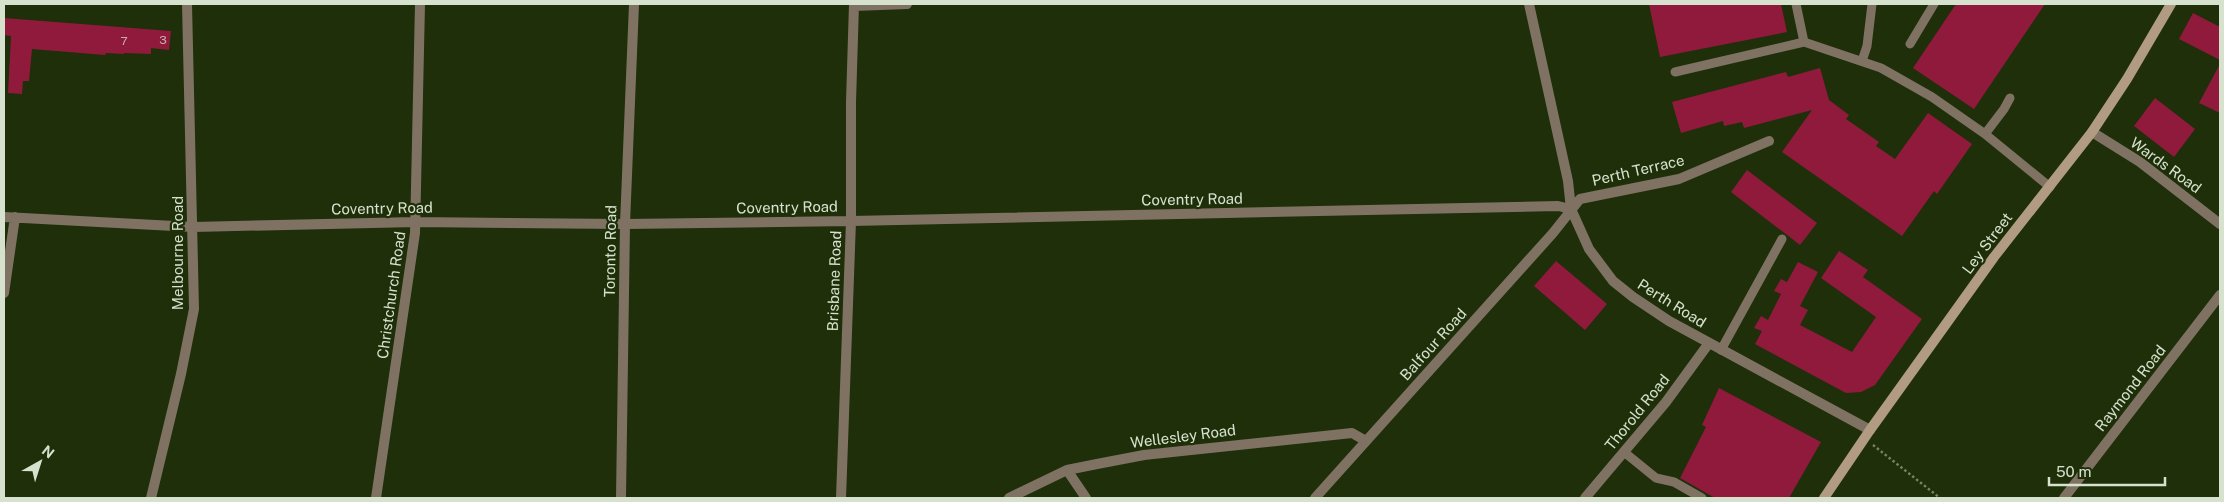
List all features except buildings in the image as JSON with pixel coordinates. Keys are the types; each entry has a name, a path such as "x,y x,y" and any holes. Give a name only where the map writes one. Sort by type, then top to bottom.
{"street":[{"name":"Melbourne Road","path":"151,498 181,374 194,309 187,4"},
{"name":"Christchurch Road","path":"376,498 405,308 415,222 420,4"},
{"name":"Toronto Road","path":"621,498 625,224 634,4"},
{"path":"854,5 907,4"},
{"name":"Perth Road","path":"1529,4 1568,181 1571,209 1589,249 1613,281 1654,313 1867,434"},
{"name":"Ley Street","path":"1824,498 1867,434 1994,257 2092,132 2127,79 2171,4"},
{"name":"Brisbane Road","path":"841,498 851,221 851,102 854,5"},
{"name":"Wards Road","path":"2092,132 2140,162 2220,224"},
{"name":"Perth Terrace","path":"1571,209 1580,199 1680,179 1769,141"},
{"name":"Coventry Road","path":"4,217 193,227 415,222 625,224 851,221 1548,206 1571,209"},
{"name":"Balfour Road","path":"1315,498 1553,233 1571,209"},
{"path":"4,293 15,217"},
{"name":"Raymond Road","path":"2064,498 2220,295"},
{"name":"Thorold Road","path":"1585,498 1666,402 1709,343"},
{"name":"Wellesley Road","path":"1009,498 1067,470 1144,455 1352,433 1366,441"},
{"path":"1067,470 1086,498"}],"lane":[{"path":"1796,4 1804,42"},
{"path":"1862,61 1867,46 1872,4"},
{"path":"1910,44 1934,4"},
{"path":"1675,72 1804,42 1881,68 1932,97 1985,134 2050,186"},
{"path":"1985,134 2010,98"},
{"path":"1722,350 1782,239"},
{"path":"1624,452 1656,478 1674,482 1702,498"}],"path":[{"path":"1867,434 1940,498"}]}
